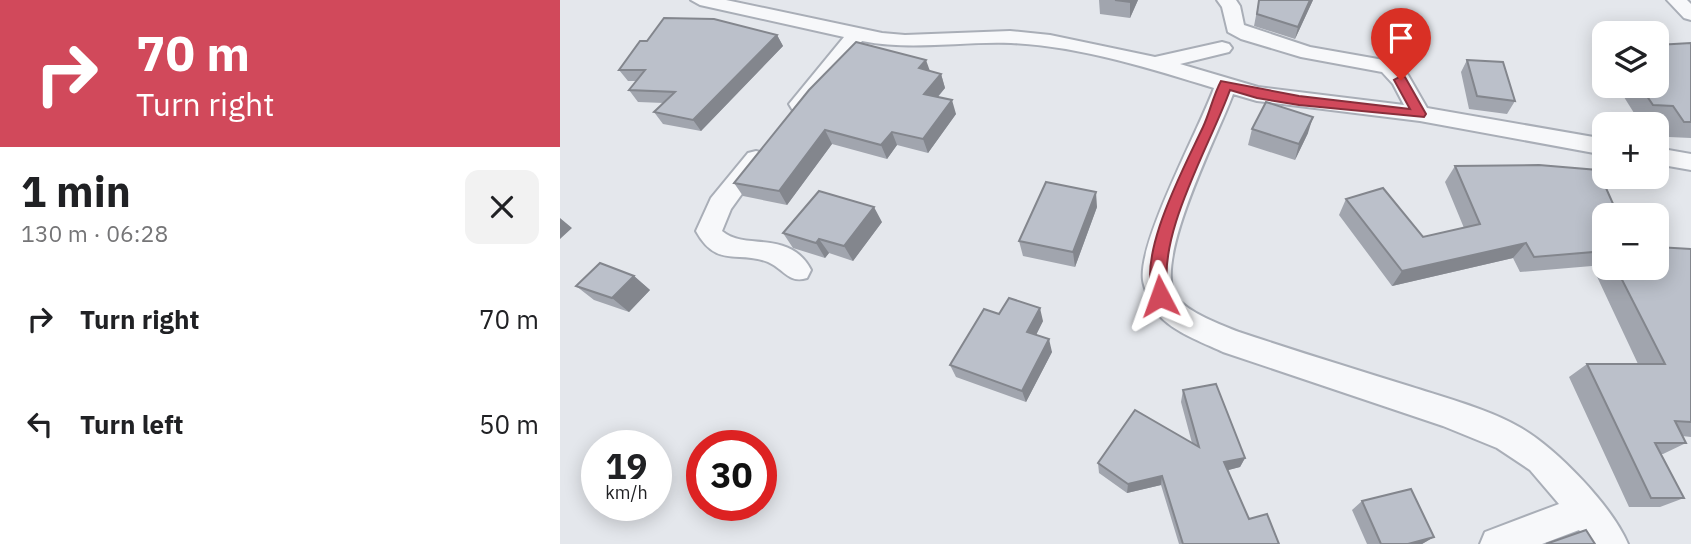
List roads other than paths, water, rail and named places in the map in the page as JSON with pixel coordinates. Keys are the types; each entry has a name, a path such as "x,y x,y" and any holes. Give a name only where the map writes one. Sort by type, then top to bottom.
{"street":[{"path":"700,0 856,35 905,41 1010,37 1050,41 1157,64 1257,94 1420,114 1592,145"},
{"path":"1226,0 1231,6 1235,28 1222,48 1215,81 1212,123 1183,185 1158,256 1156,280 1167,306 1199,328 1233,342 1435,408 1508,437 1541,459 1611,544"},
{"path":"1676,0 1691,14"},
{"path":"1235,28 1248,35 1308,53 1388,67 1401,80 1420,114"},
{"path":"782,126 856,35"},
{"path":"1157,64 1222,48"},
{"path":"766,146 720,205 709,231 712,239 720,245 770,252 785,258 798,270"},
{"path":"1669,158 1691,162"},
{"path":"1497,544 1586,511"}]}
